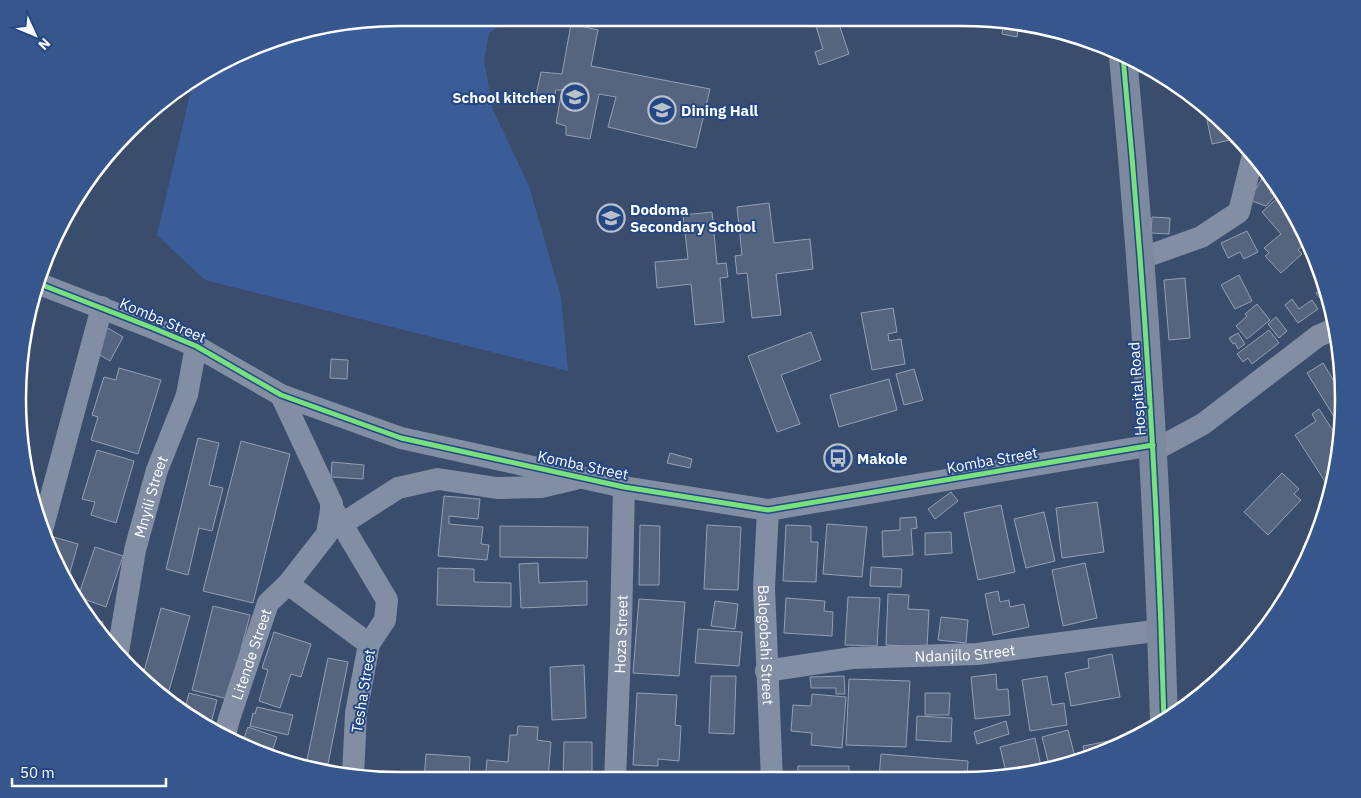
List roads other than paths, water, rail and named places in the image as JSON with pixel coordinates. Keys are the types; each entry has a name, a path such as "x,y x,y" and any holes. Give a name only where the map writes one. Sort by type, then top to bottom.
{"street":[{"name":"Hospital Road","path":"1124,63 1142,258 1162,630 1164,712"},
{"path":"1142,258 1202,237 1239,212 1251,164"},
{"name":"Komba Street","path":"44,285 196,346 281,395 401,438 624,488 768,510 1153,448 1204,424 1318,336 1329,331"},
{"path":"45,517 102,308"},
{"name":"Mnyili Street","path":"119,645 135,550 157,470 186,395 196,346"},
{"name":"Litende Street","path":"226,729 268,603 288,584 327,534 336,515 281,395"},
{"path":"336,515 398,488 438,479 497,488 541,487 579,478"},
{"name":"Hoza Street","path":"615,772 622,625 624,488"},
{"name":"Balogobahi Street","path":"768,510 764,588 772,772"},
{"name":"Tesha Street","path":"336,515 387,600 385,620 369,644 356,713 353,769"},
{"path":"288,584 369,644"},
{"name":"Ndanjílo Street","path":"766,671 852,658 977,654 1162,630"}],"place":[{"name":"School kitchen","path":"575,97"},
{"name":"Dining Hall","path":"662,110"},
{"name":"Dodoma Secondary School","path":"611,218"},
{"name":"Makole","path":"838,458"}]}
